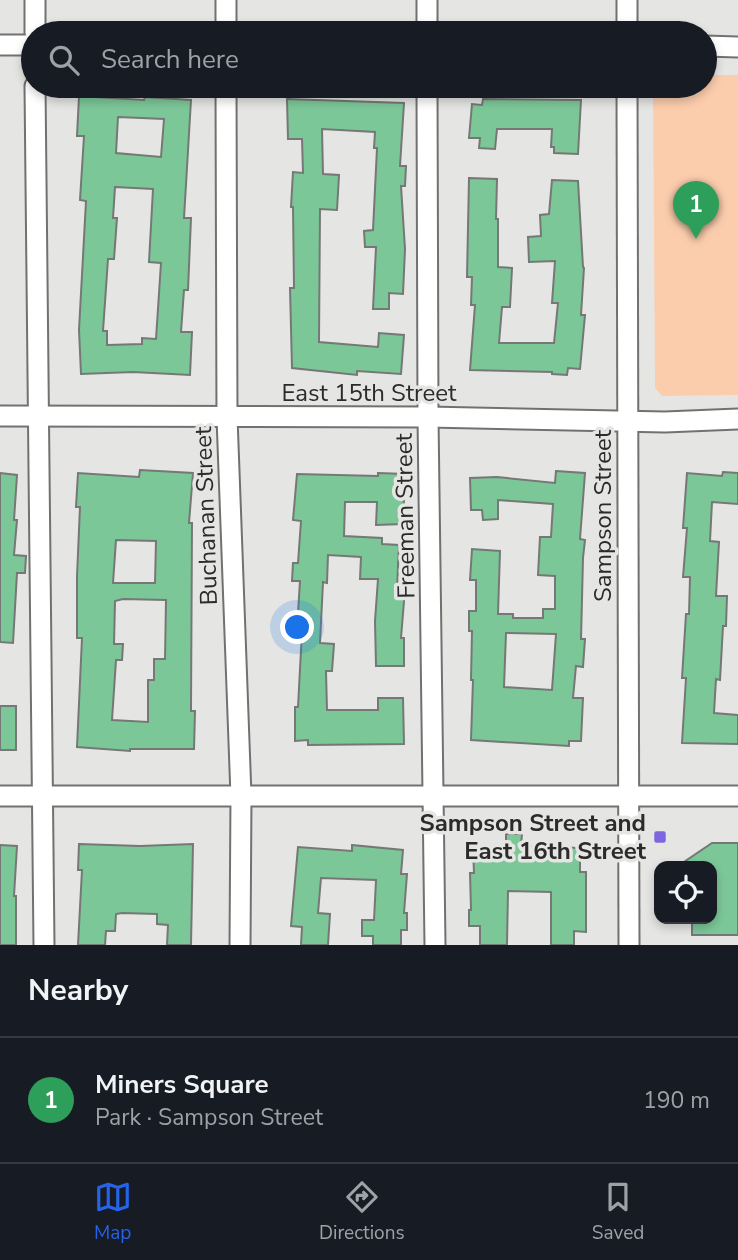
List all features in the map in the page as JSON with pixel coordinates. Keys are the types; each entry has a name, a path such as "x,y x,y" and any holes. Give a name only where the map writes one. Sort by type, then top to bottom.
{"street":[{"path":"35,0 35,21"},
{"path":"226,0 226,21"},
{"path":"427,0 427,21"},
{"path":"627,0 627,21"},
{"path":"0,45 21,45"},
{"path":"717,46 738,47"},
{"path":"35,98 44,945"},
{"name":"Buchanan Street","path":"226,98 227,417 241,796 240,945"},
{"name":"Freeman Street","path":"427,98 435,945"},
{"name":"Sampson Street","path":"628,98 629,945"},
{"name":"East 15th Street","path":"0,416 428,417 627,421 738,419"},
{"path":"0,796 738,796"}],"shaded area":[{"path":"717,75 738,75 738,395 662,396 655,388 653,98 717,98"}],"building":[{"path":"79,98 191,100 184,218 191,218 188,290 184,290 181,332 192,332 190,375 133,372 81,374 79,330 86,201 80,200 84,136 77,136","holes":["118,117 164,119 161,157 116,153","115,187 153,189 149,262 161,263 156,339 142,338 142,344 107,345 107,331 103,331 108,259 114,259 117,218 113,218"]},
{"path":"287,99 404,103 400,166 406,166 405,186 401,186 405,249 403,294 389,293 389,309 373,309 376,247 365,247 364,231 373,230 377,148 374,148 375,132 322,129 323,174 339,175 337,210 320,209 319,342 378,347 379,333 404,335 401,374 357,371 357,375 292,368 290,288 294,288 291,207 293,172 303,173 302,139 288,139"},
{"path":"483,99 581,100 578,154 554,153 554,147 551,147 552,129 497,129 495,149 479,148 480,138 469,138 472,104 482,105"},
{"path":"469,178 497,179 498,267 512,268 510,307 502,307 499,343 554,343 558,303 552,303 555,261 529,262 528,237 541,236 540,215 549,214 552,180 578,181 584,268 581,315 585,315 580,369 568,368 567,375 552,372 470,370 475,305 471,305 472,277 467,277"},
{"path":"140,470 193,473 189,523 192,523 191,711 195,711 194,749 130,751 77,747 82,638 77,638 80,507 76,507 78,473 139,477","holes":["116,540 156,541 155,583 113,583","166,600 165,659 154,659 154,680 148,680 148,722 112,720 116,660 122,660 123,644 114,644 115,601"]},
{"path":"556,471 585,473 580,539 585,540 581,639 585,639 583,667 576,666 573,698 583,698 581,741 569,741 569,746 471,740 473,680 469,611 476,611 476,580 470,580 472,549 500,551 498,614 513,614 513,618 543,618 543,609 555,609 555,576 538,575 540,537 551,537 553,504 498,500 498,519 483,520 482,510 471,510 470,478 497,477 555,483","holes":["506,633 556,634 552,690 504,687"]},
{"path":"723,472 738,473 738,504 712,502 710,541 719,542 716,596 727,596 720,680 716,679 714,713 738,715 738,744 682,743 686,678 682,678 690,577 683,577 687,528 683,528 687,473 722,476"},
{"path":"0,473 17,475 14,555 26,556 25,573 17,573 13,643 0,642"},
{"path":"378,473 405,474 403,524 376,525 377,502 345,502 344,536 382,538 382,544 399,545 397,589 405,589 401,638 404,638 404,666 376,666 378,579 360,579 361,557 328,555 327,583 323,582 320,643 334,644 332,671 326,671 327,710 378,710 378,698 403,698 404,744 308,745 308,740 295,741 295,707 298,707 302,631 291,631 292,613 298,613 300,581 292,581 293,563 298,563 301,521 293,520 297,474 378,476"},
{"path":"0,706 16,706 16,750 0,750"},
{"path":"506,834 522,834 521,846 580,848 580,872 586,872 586,932 574,931 574,945 551,945 551,892 508,891 507,945 480,945 480,926 469,926 470,873 474,873 473,850 506,850"},
{"path":"712,843 738,843 738,935 692,935 692,924 717,924 717,861 685,861"},
{"path":"79,844 193,844 191,945 167,945 168,925 157,924 157,914 122,913 116,914 115,931 106,931 105,945 78,945 82,870 78,870"},
{"path":"0,845 17,846 14,896 16,945 0,945"},
{"path":"352,845 403,850 401,874 407,874 404,913 407,913 407,930 401,930 401,945 373,945 373,936 362,936 362,920 374,920 376,880 321,878 318,913 330,914 328,945 301,945 302,927 291,926 298,847 352,851"}],"place":[{"name":"Miners Square","path":"696,239"},
{"name":"Sampson Street and East 16th Street","path":"660,837"}]}
